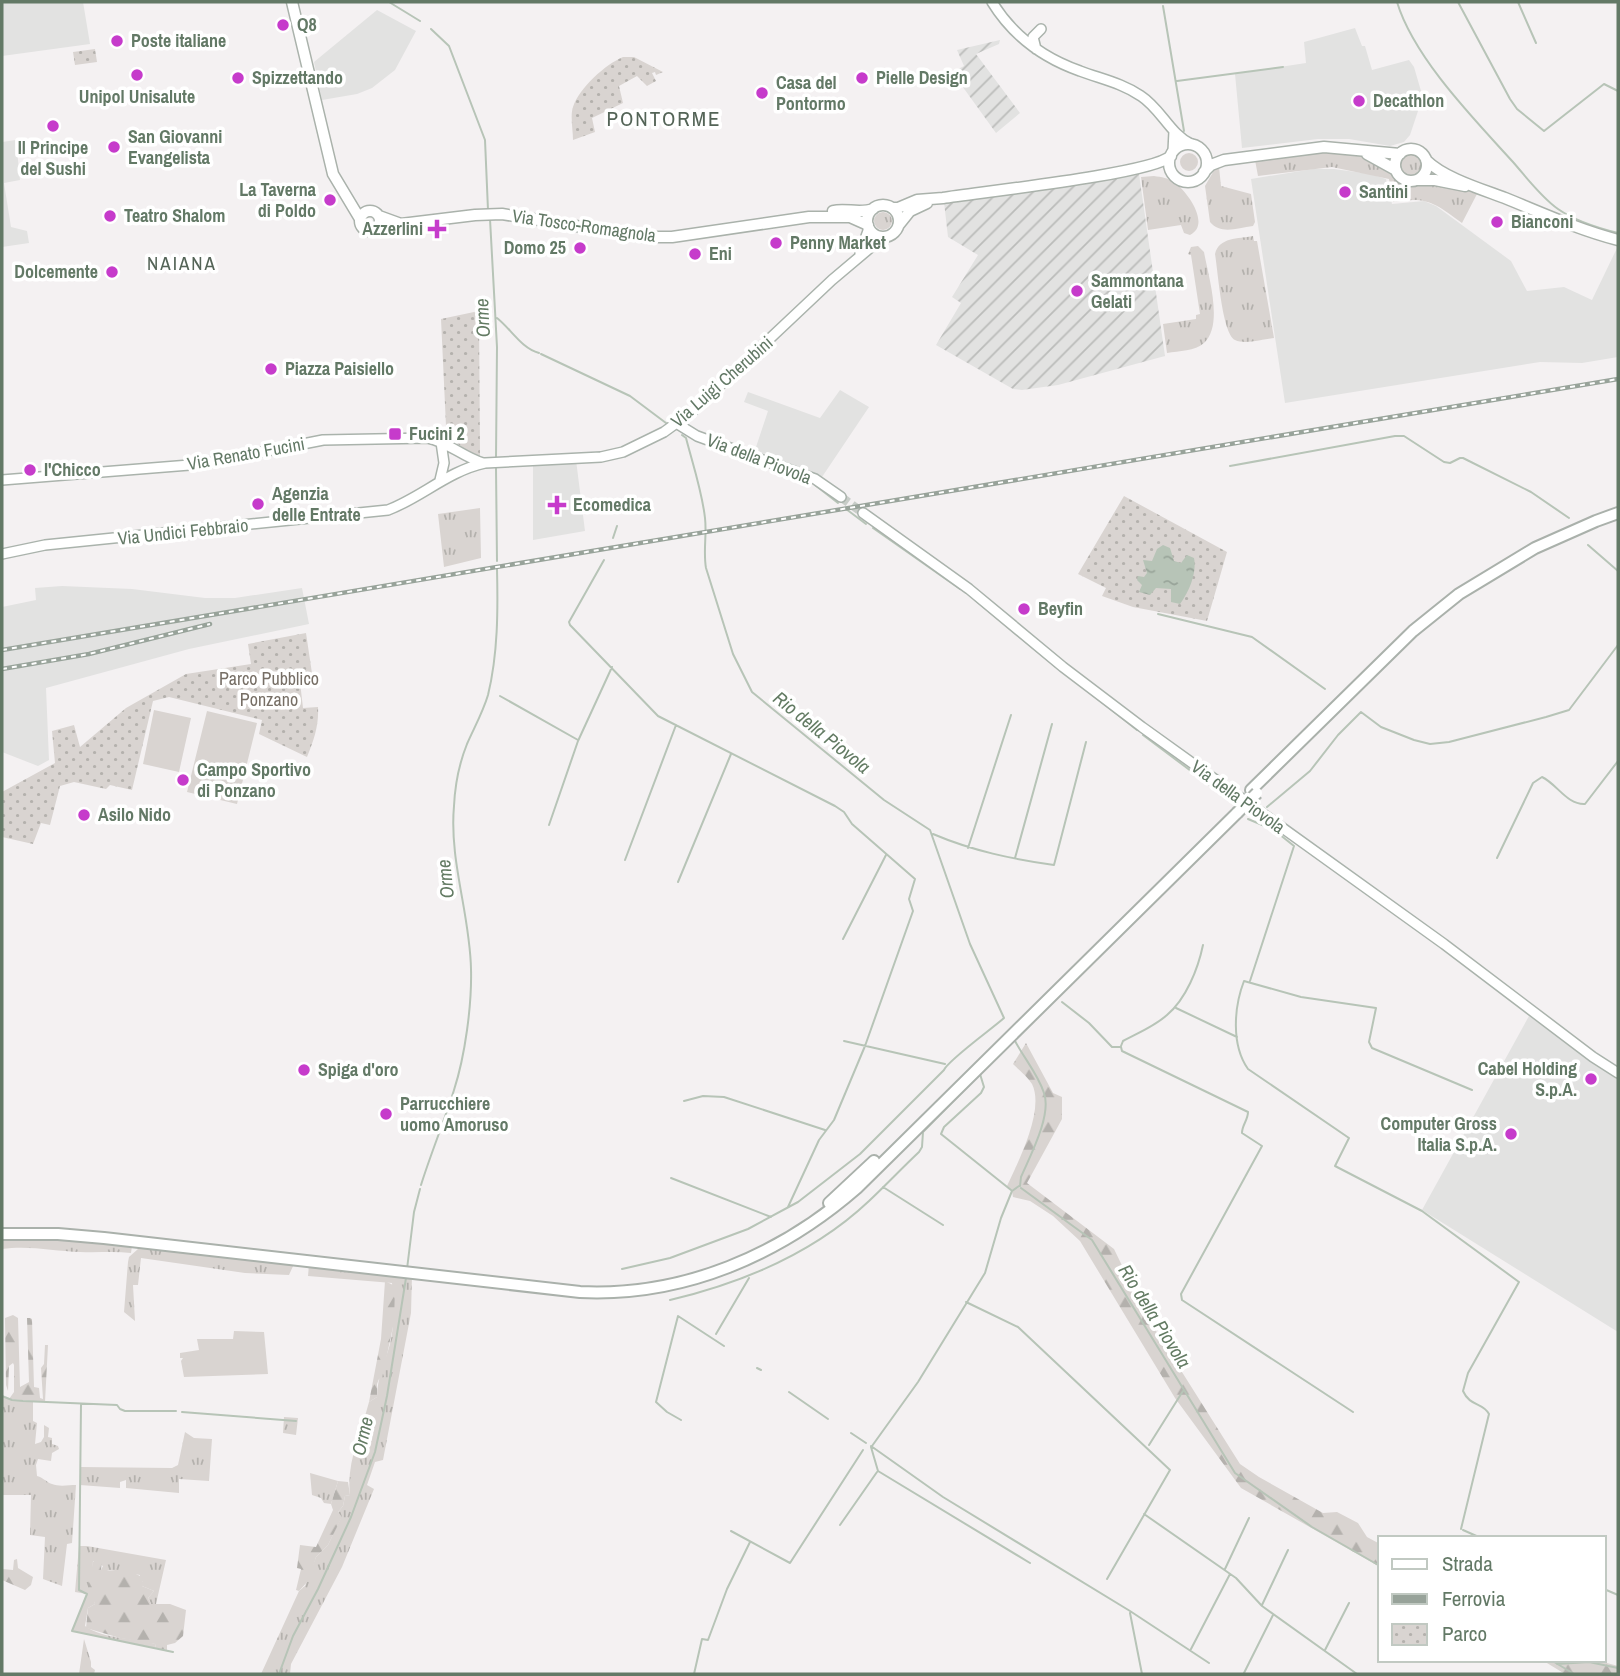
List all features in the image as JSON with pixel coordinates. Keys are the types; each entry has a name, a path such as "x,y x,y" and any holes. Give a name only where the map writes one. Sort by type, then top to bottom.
{"highway":[{"path":"1254,791 1413,631 1446,604 1474,583 1525,553 1618,513"},
{"path":"2,1234 58,1234 104,1238 568,1284 629,1284 699,1270 737,1257 787,1232 828,1204 1234,810 1450,609 1488,582 1539,553 1618,520"},
{"path":"2,1227 58,1227 105,1231 290,1256"}],"main road":[{"path":"292,2 330,163 337,182 360,219 364,214 376,217"},
{"path":"992,2 1011,28 1037,50 1064,65 1131,90 1157,108 1174,131 1191,144 1218,154 1242,156"},
{"path":"1037,50 1033,37 1041,29"},
{"path":"1173,174 1170,165 1174,131"},
{"path":"943,198 914,209 905,216 892,234 883,237 873,234 868,227 868,215 874,208 883,205 898,208 917,200 1120,172 1159,163 1181,145 1191,144"},
{"path":"1120,172 1161,171 1173,174 1181,180 1191,181 1215,163 1242,156 1324,146 1400,154 1413,149 1440,170 1483,190 1575,227 1618,240"},
{"path":"1202,149 1207,160 1204,172"},
{"path":"1360,151 1396,170 1407,181 1435,180 1483,190"},
{"path":"1396,170 1396,160 1400,154"},
{"path":"1417,180 1425,173 1426,160"},
{"path":"349,198 376,217"},
{"name":"Via Tosco-Romagnola","path":"808,218 838,210 853,209 864,212 874,208"},
{"path":"892,208 898,216 898,226"},
{"name":"Via Tosco-Romagnola","path":"360,219 363,228 374,231 376,217 401,224 502,214 644,237 672,237 808,218 850,217 868,227"},
{"name":"Via Luigi Cherubini","path":"852,262 864,245 868,227"},
{"name":"Via Luigi Cherubini","path":"485,463 576,460 612,454 643,443 693,411 852,262 883,237"},
{"name":"Via della Piovola","path":"676,423 697,436 815,479 841,497"},
{"name":"Via Renato Fucini","path":"2,480 202,464 323,440 412,436 441,442 461,455 485,463"},
{"path":"440,481 444,463 441,442"},
{"name":"Via Undici Febbraio","path":"2,554 45,545 388,510 423,493 460,470 485,463"},
{"name":"Via della Piovola","path":"863,513 969,589 1063,667 1142,727 1618,1073"}],"shaded area":[{"path":"83,2 90,44 2,56 2,3"},
{"path":"377,10 416,31 395,70 372,88 357,94 322,100 314,62"},
{"path":"1355,28 1362,46 1365,46 1372,70 1409,60 1414,67 1421,91 1414,100 1418,111 1410,135 1404,142 1390,146 1349,139 1318,139 1242,148 1235,74 1306,63 1304,42"},
{"path":"1000,40 999,44 976,54 1020,113 996,133 952,72 964,66 957,50"},
{"path":"16,140 20,180 4,183 11,227 27,231 29,243 2,247 2,142"},
{"path":"1313,169 1370,174 1386,179 1392,204 1424,201 1436,206 1511,261 1527,291 1564,287 1592,300 1618,246 1618,357 1582,363 1540,362 1285,403 1251,179"},
{"name":"Sammontana Gelati","path":"1139,174 1165,356 1058,385 1022,390 1013,389 936,345 961,303 952,297 978,255 948,237 944,202"},
{"path":"840,390 869,407 822,477 755,450 768,411 744,402 748,392 820,418"},
{"name":"Ecomedica","path":"576,460 585,531 533,540 533,461"},
{"path":"62,586 132,589 205,598 235,598 302,588 309,624 189,649 46,688 49,760 38,766 2,752 2,607 36,600 35,588"},
{"path":"1529,1016 1618,1080 1618,1332 1422,1210"}],"green space":[{"path":"95,49 97,62 75,65 73,52"},
{"path":"623,57 634,57 663,72 656,75 655,72 652,73 656,81 647,86 637,76 619,86 623,103 592,118 595,132 573,140 572,115 576,100 594,78"},
{"path":"1324,150 1357,155 1372,161 1387,170 1402,185 1436,183 1477,194 1462,223 1430,203 1414,200 1393,202 1389,179 1332,167 1258,176 1255,160"},
{"path":"1185,153 1193,153 1198,162 1196,169 1185,171 1180,166 1180,158"},
{"path":"1411,154 1419,157 1422,165 1419,173 1411,176 1403,173 1400,165 1403,157"},
{"path":"1216,167 1219,167 1221,186 1251,194 1255,222 1253,226 1224,230 1210,222 1205,186"},
{"path":"1154,176 1173,181 1191,201 1198,224 1190,235 1184,233 1181,225 1148,230 1141,177"},
{"path":"879,212 887,212 892,221 890,228 879,230 874,225 874,217"},
{"path":"1253,236 1254,241 1257,241 1274,338 1244,342 1235,340 1227,326 1215,254 1217,248 1225,242"},
{"path":"1198,246 1204,252 1213,299 1210,335 1196,348 1167,353 1163,324 1196,319 1196,315 1200,314 1191,255 1188,254 1191,247"},
{"path":"474,312 479,314 480,456 459,445 446,426 441,319"},
{"path":"1124,496 1227,552 1207,621 1133,607 1102,596 1106,588 1078,574"},
{"path":"480,508 481,558 444,567 438,514"},
{"name":"Parco Pubblico Ponzano","path":"306,633 313,680 300,682 303,708 318,707 316,732 307,757 259,734 262,720 169,697 153,701 132,790 110,785 106,789 74,782 60,786 50,825 41,823 33,844 2,837 2,792 55,763 52,731 74,725 80,747 126,708 186,674 251,664 248,644"},
{"path":"154,710 191,718 179,772 143,764"},
{"path":"207,711 257,723 237,804 187,792"},
{"path":"1026,1043 1053,1093 1062,1097 1062,1119 1027,1183 1114,1249 1146,1315 1240,1464 1323,1513 1337,1512 1358,1523 1367,1537 1378,1543 1378,1566 1241,1488 1175,1398 1080,1241 1053,1216 1030,1201 1013,1197 1007,1186 1033,1121 1035,1095 1032,1084 1013,1064"},
{"path":"2,1237 132,1246 131,1253 2,1249"},
{"path":"135,1245 294,1264 289,1275 245,1273 141,1258 138,1285 133,1285 135,1321 124,1312 128,1262 129,1257 138,1249"},
{"path":"309,1265 412,1276 411,1313 383,1460 375,1462 367,1485 374,1489 342,1567 291,1664 290,1674 261,1674 299,1591 305,1586 316,1557 328,1545 341,1518 338,1512 343,1506 345,1496 350,1495 350,1471 355,1448 369,1402 377,1397 393,1329 392,1283 308,1276"},
{"path":"385,1281 395,1286 394,1322 382,1378 377,1384 377,1397 369,1402 381,1339"},
{"path":"13,1315 18,1318 20,1387 29,1382 27,1318 30,1318 34,1387 39,1388 40,1398 43,1399 41,1368 44,1364 45,1345 48,1345 45,1402 9,1399 14,1392 14,1365 13,1363 9,1366 8,1391 5,1318"},
{"path":"234,1331 264,1332 268,1374 184,1377 181,1361 183,1358 180,1358 180,1353 199,1350 197,1339 233,1339"},
{"path":"2,1396 12,1400 33,1401 33,1421 37,1423 35,1444 41,1442 44,1437 44,1425 49,1428 48,1437 52,1438 52,1444 58,1446 59,1449 52,1453 51,1461 38,1459 37,1476 55,1485 76,1485 72,1543 67,1544 62,1586 43,1579 45,1537 30,1535 31,1495 2,1495"},
{"path":"284,1417 298,1418 296,1435 283,1433"},
{"path":"185,1432 194,1438 212,1439 209,1481 179,1479 179,1493 126,1488 126,1480 120,1482 120,1488 80,1485 81,1467 172,1468 178,1465"},
{"path":"310,1473 338,1481 331,1504 312,1495"},
{"path":"338,1481 348,1482 350,1495 345,1496 343,1506 338,1512 342,1517 328,1545 316,1557 309,1580 299,1591 296,1590 301,1569 297,1568 300,1545 316,1547 333,1510 331,1504"},
{"path":"79,1546 166,1560 156,1604 151,1604 148,1598 154,1591 142,1586 145,1584 140,1575 109,1570 104,1572 101,1570 103,1566 93,1561 92,1588 95,1604 88,1608 85,1626 101,1634 155,1644 156,1648 72,1631 87,1594 75,1592"},
{"path":"97,1558 102,1560 101,1570 119,1571 124,1568 140,1576 143,1582 146,1576 151,1585 142,1586 154,1591 148,1598 151,1604 170,1604 186,1610 183,1636 175,1643 167,1645 167,1650 156,1648 155,1644 86,1628 88,1608 95,1604 88,1586 93,1562"},
{"path":"17,1559 18,1568 33,1577 31,1585 25,1590 2,1580 2,1569 13,1570 14,1560"},
{"path":"84,1639 91,1667 95,1670 94,1674 79,1674"},
{"path":"1545,1662 1603,1662 1618,1666 1618,1674 1565,1674"}],"water":[{"path":"1163,545 1170,548 1174,561 1181,563 1187,555 1194,558 1192,582 1180,604 1171,602 1171,589 1156,588 1150,595 1139,592 1142,585 1137,580 1138,576 1144,577 1147,573 1143,560 1152,561 1157,549"}],"waterway":[{"name":"Orme","path":"389,2 420,21"},
{"path":"1397,2 1405,23 1431,66 1540,193 1572,217 1618,233"},
{"path":"1458,2 1510,99 1517,109 1544,131 1604,84 1618,91"},
{"path":"1518,2 1536,43"},
{"path":"1163,6 1184,131"},
{"name":"Orme","path":"431,29 449,46 485,140 488,210"},
{"path":"1177,81 1283,67"},
{"name":"Orme","path":"490,219 497,347 496,457"},
{"name":"Rio della Piovola","path":"497,318 521,343 539,353"},
{"name":"Rio della Piovola","path":"541,354 630,396 666,423"},
{"name":"Rio della Piovola","path":"622,1269 670,1258 748,1229 798,1202 860,1154 953,1059 1004,1018 970,944 930,830 884,800 752,692 733,654 706,568 704,508 686,438 682,435"},
{"path":"1230,466 1404,436 1444,462 1450,463 1463,458 1531,492 1569,518"},
{"name":"Orme","path":"496,468 497,561"},
{"path":"815,485 838,503"},
{"path":"846,509 866,524"},
{"path":"613,538 617,526"},
{"path":"873,528 960,589"},
{"path":"1588,545 1618,571"},
{"path":"604,560 569,622 570,625 658,716 835,806 915,879 909,899 913,911 865,1046 834,1120 819,1140 788,1207"},
{"name":"Orme","path":"421,1185 454,1090 467,1030 470,948 454,847 454,806 462,759 486,701 494,664 497,569"},
{"path":"975,600 1056,667"},
{"path":"1158,614 1252,637 1325,689"},
{"path":"1267,807 1310,771 1338,735 1361,712 1381,727 1430,744 1449,742 1546,717 1569,710 1618,645"},
{"path":"549,825 578,741 612,667"},
{"path":"1085,689 1137,730"},
{"path":"500,696 578,740"},
{"path":"968,848 1011,715"},
{"path":"1015,858 1052,724"},
{"path":"625,860 676,725"},
{"path":"1143,735 1223,795"},
{"path":"933,834 993,854 1054,865 1086,742"},
{"path":"678,882 731,754"},
{"path":"1497,858 1533,783 1542,777 1567,798 1585,804 1618,761"},
{"path":"1248,819 1274,830 1294,846 1250,981"},
{"path":"843,939 886,855"},
{"path":"1121,1046 1123,1041 1157,1023 1180,1001 1198,964 1203,945"},
{"path":"1461,1529 1489,1414 1469,1400 1463,1391 1468,1373 1519,1282 1422,1211 1335,1166 1349,1138 1248,1069 1243,1059 1237,1037 1236,1014 1244,981 1301,997 1376,1008 1369,1042 1372,1048 1472,1090"},
{"path":"1062,1002 1089,1023 1112,1047 1121,1047 1122,1051 1248,1112 1242,1133 1262,1146 1181,1294 1182,1300 1353,1412"},
{"path":"1176,1008 1237,1037"},
{"name":"Rio della Piovola","path":"1014,1039 1038,1079 1046,1102 1043,1124 1021,1177 1020,1186"},
{"path":"844,1041 945,1064"},
{"path":"980,1074 984,1087 981,1093 944,1127 941,1134 1011,1190"},
{"path":"670,1300 750,1275 776,1264 825,1236 869,1201 919,1152 923,1132 971,1083"},
{"path":"684,1101 703,1096 724,1097 825,1130"},
{"path":"671,1178 771,1217"},
{"path":"872,1446 918,1382 985,1273 1001,1218 1012,1191 1019,1186"},
{"path":"883,1187 943,1225"},
{"name":"Rio della Piovola","path":"1021,1188 1092,1240 1235,1473 1312,1527 1378,1565"},
{"name":"Orme","path":"407,1269 414,1212 420,1189"},
{"name":"Orme","path":"279,1674 293,1636 351,1517 375,1452 406,1278"},
{"path":"716,1334 749,1278"},
{"path":"966,1302 1018,1327 1170,1470 1107,1579"},
{"path":"681,1420 656,1402 678,1316 724,1346"},
{"path":"757,1368 761,1370"},
{"path":"1149,1445 1183,1391"},
{"path":"789,1392 828,1419"},
{"path":"2,1396 23,1401 117,1405 125,1411 176,1411"},
{"path":"81,1404 79,1590 87,1594 72,1631 173,1652"},
{"path":"182,1412 296,1421"},
{"path":"851,1433 866,1443"},
{"path":"871,1446 943,1497 1130,1611 1209,1663"},
{"path":"871,1447 878,1471 1030,1563"},
{"path":"731,1531 790,1563 863,1450"},
{"path":"840,1525 877,1472"},
{"path":"1144,1514 1236,1578 1262,1606 1357,1674"},
{"path":"1225,1569 1249,1518"},
{"path":"1463,1530 1476,1536"},
{"path":"694,1674 702,1639 708,1640 727,1589 750,1542"},
{"path":"1262,1605 1288,1550"},
{"path":"1191,1649 1230,1574"},
{"path":"1606,1590 1618,1595"},
{"path":"1325,1650 1349,1603"},
{"path":"1130,1613 1142,1674"},
{"path":"1244,1673 1273,1615"},
{"name":"Rio della Piovola","path":"1554,1662 1574,1674"},
{"path":"1557,1664 1589,1662 1618,1668"}],"tunnel":[{"path":"841,497 863,513"}],"railway":[{"path":"2,650 1618,379"},
{"path":"2,669 89,654 210,624"}],"place":[{"name":"Q8","path":"283,25"},
{"name":"Poste italiane","path":"117,41"},
{"name":"Unipol Unisalute","path":"137,75"},
{"name":"Spizzettando","path":"238,78"},
{"name":"Pielle Design","path":"862,78"},
{"name":"Casa del Pontormo","path":"762,93"},
{"name":"Decathlon","path":"1359,101"},
{"name":"Il Principe del Sushi","path":"53,126"},
{"name":"San Giovanni Evangelista","path":"114,147"},
{"name":"Santini","path":"1345,192"},
{"name":"La Taverna di Poldo","path":"330,200"},
{"name":"Teatro Shalom","path":"110,216"},
{"name":"Bianconi","path":"1497,222"},
{"name":"Azzerlini","path":"437,229"},
{"name":"Penny Market","path":"776,243"},
{"name":"Domo 25","path":"580,248"},
{"name":"Eni","path":"695,254"},
{"name":"Dolcemente","path":"112,272"},
{"name":"Sammontana Gelati","path":"1077,291"},
{"name":"Piazza Paisiello","path":"271,369"},
{"name":"Fucini 2","path":"395,434"},
{"name":"I'Chicco","path":"30,470"},
{"name":"Agenzia delle Entrate","path":"258,504"},
{"name":"Ecomedica","path":"557,505"},
{"name":"Beyfin","path":"1024,609"},
{"name":"Campo Sportivo di Ponzano","path":"183,780"},
{"name":"Asilo Nido","path":"84,815"},
{"name":"Spiga d'oro","path":"304,1070"},
{"name":"Cabel Holding S.p.A.","path":"1591,1079"},
{"name":"Parrucchiere uomo Amoruso","path":"386,1114"},
{"name":"Computer Gross Italia S.p.A.","path":"1511,1134"}],"district":[{"name":"PONTORME","path":"664,119"},
{"name":"NAIANA","path":"182,263"}]}
